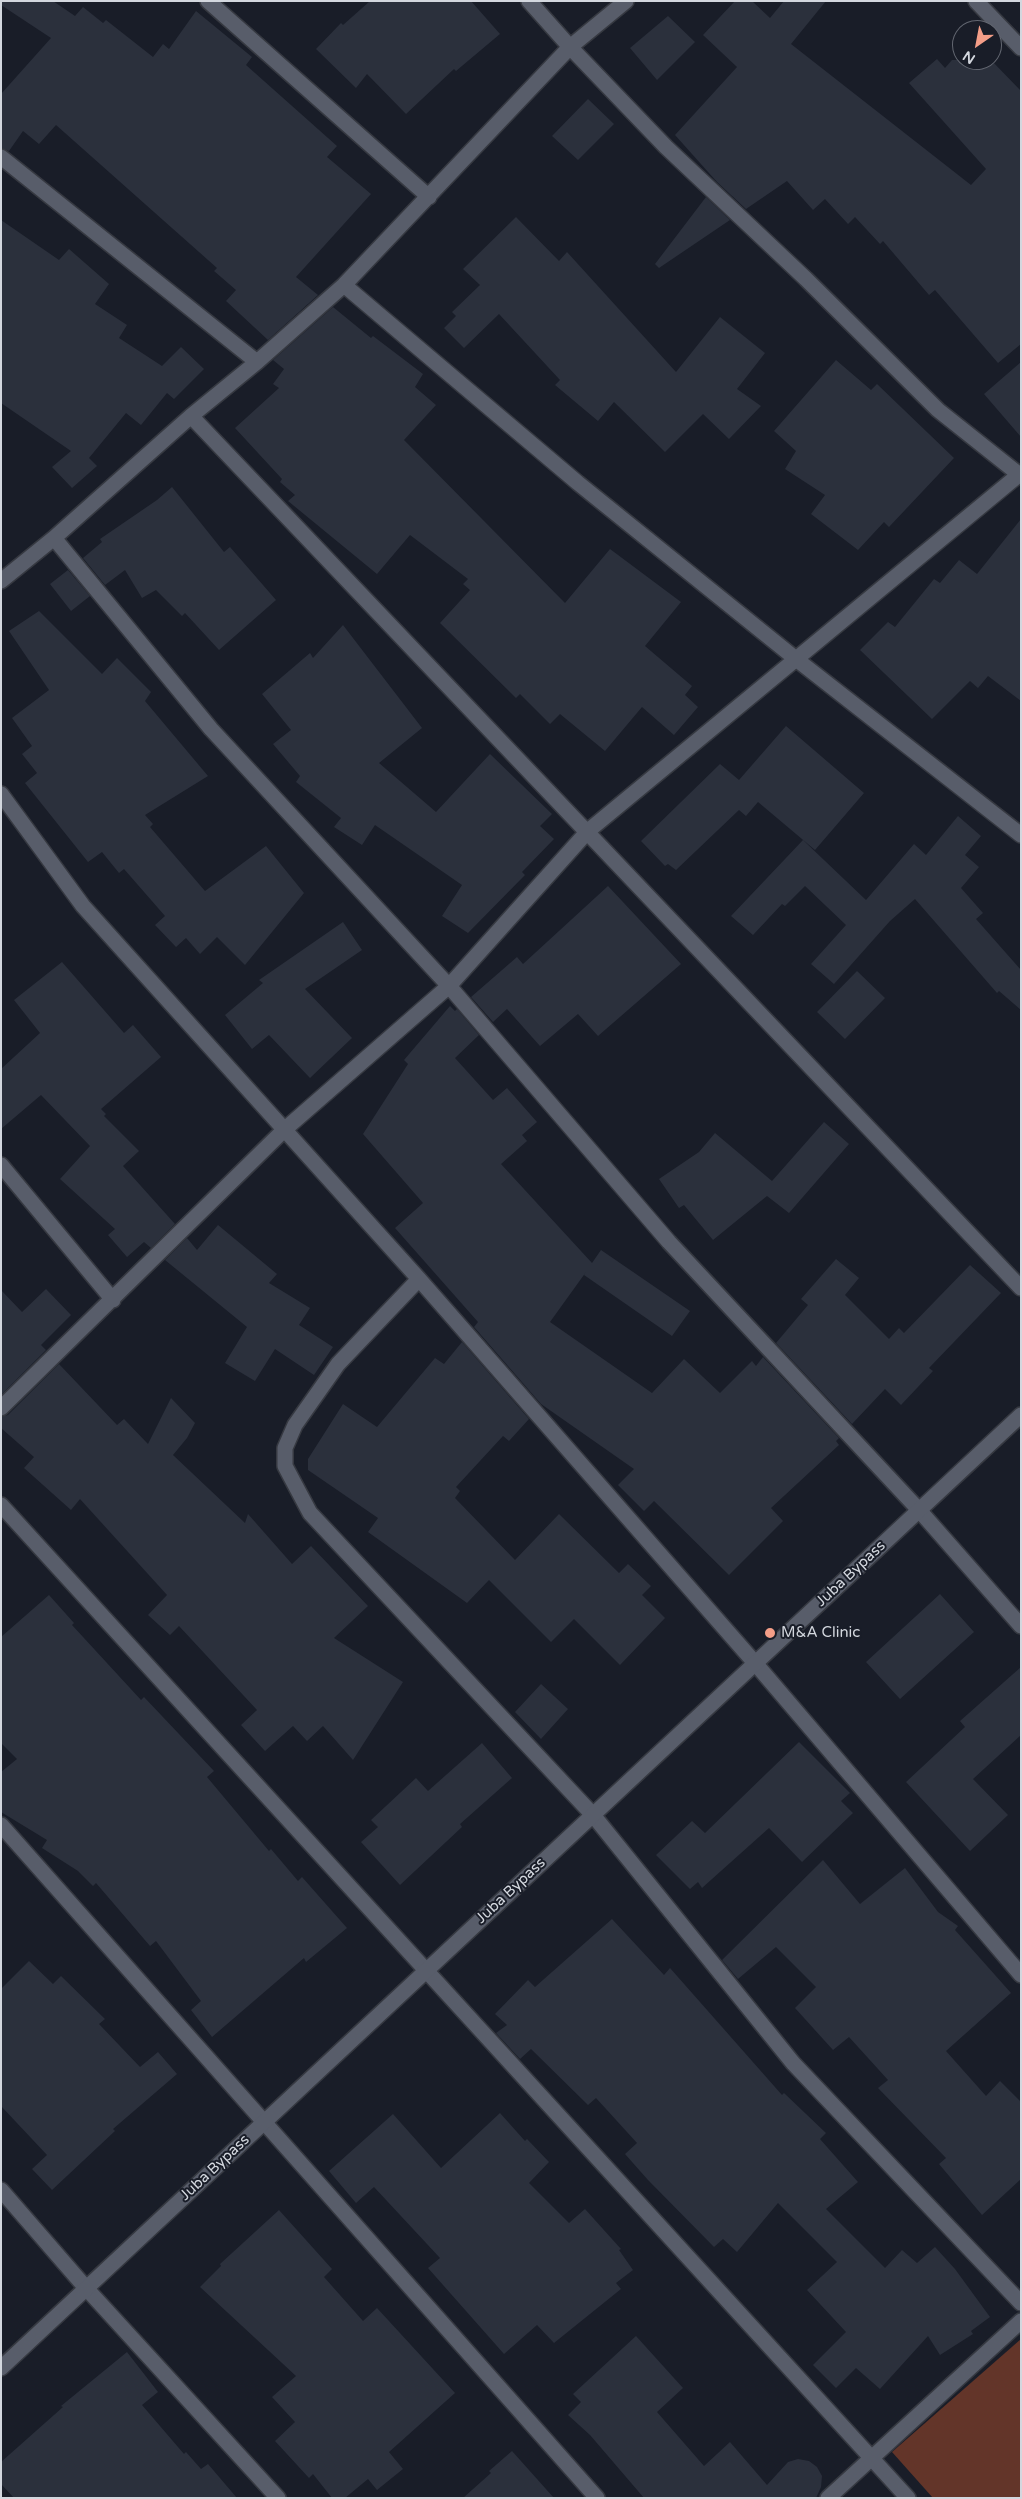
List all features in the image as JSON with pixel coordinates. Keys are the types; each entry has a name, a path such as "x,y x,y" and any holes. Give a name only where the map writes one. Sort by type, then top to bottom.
{"street":[{"path":"208,1 429,197"},
{"path":"1,1408 284,1130 449,986 588,830 1020,475 938,410 806,280 666,147 570,47 530,1"},
{"path":"1,581 54,538 191,416 257,362 344,284 570,47 626,1"},
{"path":"976,1 1021,48"},
{"path":"1,157 257,362"},
{"path":"344,284 578,483 796,659 1021,835"},
{"path":"191,416 588,830 1021,1288"},
{"path":"54,538 211,729 449,986 669,1242 919,1510 1021,1626"},
{"path":"1,794 82,906 419,1279 755,1663 1021,1975"},
{"path":"1,1165 113,1300"},
{"path":"419,1279 338,1364 295,1426 285,1448 285,1466 310,1513 593,1815 793,2063 1021,2303"},
{"name":"Juba Bypass","path":"1,2368 1021,1415"},
{"path":"1,1505 908,2498"},
{"path":"1,1825 598,2498"},
{"path":"1,2190 86,2288 278,2498"},
{"path":"828,2498 1021,2321"}],"shaded area":[{"path":"1021,2339 1021,2498 933,2498 892,2452"}],"building":[{"path":"1,1 53,1 75,16 83,7 103,23 106,20 153,57 163,44 169,49 196,11 252,57 246,65 337,146 327,157 371,194 296,277 318,295 268,340 226,301 236,290 214,271 217,268 56,125 39,144 23,131 9,151 1,148 1,94 51,38 1,5"},
{"path":"370,1 471,1 500,34 456,71 454,69 406,114 367,74 356,88 316,49 341,23 343,25"},
{"path":"735,1 752,1 770,18 784,1 826,1 791,44 971,185 986,169 909,83 937,59 945,68 952,60 952,70 1001,70 1021,91 1021,344 998,363 935,290 929,295 883,241 880,244 855,217 848,224 825,199 813,210 787,181 746,209 717,182 675,135 737,67 703,35"},
{"path":"668,16 695,42 657,80 630,48"},
{"path":"588,99 614,124 578,160 552,136"},
{"path":"706,197 730,220 659,268 655,264"},
{"path":"516,217 559,261 567,252 676,372 720,317 765,353 737,389 761,406 729,439 703,414 665,452 614,402 598,421 555,385 560,380 499,314 464,348 444,328 456,316 452,312 480,285 463,269"},
{"path":"1,220 59,260 69,249 109,284 95,304 127,325 119,338 162,366 181,347 204,369 174,399 167,393 141,425 126,413 89,458 97,466 72,488 52,467 71,451 1,403"},
{"path":"333,307 371,338 373,336 423,374 415,387 436,405 404,440 565,603 610,549 681,602 645,646 692,686 685,695 698,707 674,735 642,707 605,751 560,714 550,724 520,694 516,698 440,623 470,590 463,584 468,579 410,535 377,574 288,501 295,495 280,482 282,479 235,428 279,388 273,384 284,369 273,360"},
{"path":"836,360 871,390 877,384 954,458 889,527 884,522 858,550 811,514 825,495 785,469 796,451 774,431"},
{"path":"1021,362 1021,437 984,394"},
{"path":"172,487 224,552 230,547 276,600 219,650 185,613 182,616 156,590 142,598 125,570 105,585 83,558 102,542 100,539 157,500"},
{"path":"1021,519 1021,701 988,676 978,688 970,681 932,719 860,650 888,622 895,627 934,579 940,583 959,560 977,574"},
{"path":"68,570 90,596 71,611 50,584"},
{"path":"39,611 102,674 117,658 151,692 145,701 208,776 145,815 153,824 150,827 205,891 266,846 304,893 245,965 217,937 200,954 186,938 176,947 155,925 165,916 124,869 119,873 102,852 88,862 25,783 37,773 22,754 32,746 12,718 49,690 9,631"},
{"path":"343,625 422,728 379,763 436,812 490,754 552,814 540,826 554,839 522,872 525,875 468,933 442,916 462,885 375,825 362,845 334,827 341,818 296,782 300,776 273,744 291,730 262,694 310,653 313,658"},
{"path":"786,726 864,793 815,850 758,802 746,816 739,810 676,870 668,864 665,866 641,841 720,764 739,780"},
{"path":"958,816 981,836 965,855 979,867 961,888 983,913 976,919 1021,970 1021,1010 999,991 997,993 915,899 890,921 834,984 811,964 846,925 805,886 785,906 782,904 753,935 731,916 803,840 866,900 914,844 926,855"},
{"path":"608,886 681,964 598,1036 578,1014 540,1046 507,1009 493,1022 471,997 517,957 523,964"},
{"path":"343,922 362,950 305,989 352,1038 310,1078 269,1035 252,1049 225,1015 263,983 259,980"},
{"path":"62,962 124,1033 133,1025 161,1057 101,1109 106,1114 104,1116 139,1151 123,1166 175,1224 151,1248 144,1242 127,1257 108,1235 115,1229 60,1179 90,1146 41,1095 1,1129 1,1069 40,1033 14,1000"},
{"path":"857,971 885,998 845,1039 817,1012"},
{"path":"450,1006 455,1011 457,1009 479,1035 455,1058 493,1100 507,1088 537,1122 522,1135 527,1141 501,1164 592,1263 601,1250 690,1311 672,1336 584,1275 586,1272 550,1322 652,1393 684,1359 720,1393 752,1361 756,1366 763,1357 839,1438 836,1441 839,1445 771,1508 783,1521 729,1575 654,1501 644,1511 618,1485 634,1469 541,1404 474,1327 478,1322 395,1228 423,1203 363,1134 408,1064 404,1060"},
{"path":"824,1122 849,1144 789,1213 767,1196 713,1240 684,1205 679,1208 659,1179 699,1152 715,1133 772,1181"},
{"path":"218,1225 277,1274 269,1283 310,1308 299,1325 333,1347 314,1375 275,1349 255,1381 225,1363 247,1327 165,1260 187,1238 197,1250"},
{"path":"836,1259 859,1278 845,1295 889,1339 899,1328 904,1333 970,1265 1001,1293 929,1368 933,1371 901,1405 885,1389 852,1424 776,1343 808,1305 801,1299"},
{"path":"46,1289 71,1315 41,1345 46,1350 1,1395 1,1290 22,1312"},
{"path":"462,1342 529,1419 509,1441 503,1436 456,1487 460,1491 455,1498 515,1560 559,1514 619,1573 628,1564 651,1586 642,1595 665,1618 620,1665 574,1619 551,1642 489,1580 467,1603 368,1532 378,1518 308,1470 308,1459 343,1404 377,1427 435,1358 444,1364"},
{"path":"59,1364 117,1425 124,1419 148,1444 171,1398 195,1423 187,1438 173,1455 245,1523 248,1514 292,1564 311,1546 368,1606 334,1638 403,1682 353,1760 323,1726 307,1741 293,1726 265,1751 241,1725 257,1710 179,1626 170,1635 148,1615 167,1595 80,1499 71,1510 24,1468 34,1457 1,1428 1,1417 8,1415"},
{"path":"940,1594 974,1632 900,1699 866,1662"},
{"path":"49,1595 74,1623 72,1625 141,1700 144,1697 214,1771 207,1777 269,1851 271,1849 298,1881 302,1877 347,1928 306,1962 304,1958 212,2037 191,2010 201,2001 156,1941 150,1946 96,1883 93,1886 78,1871 42,1848 47,1840 1,1812 1,1772 17,1759 1,1743 1,1637"},
{"path":"1021,1667 1021,1735 973,1779 1008,1815 970,1851 906,1782 965,1727 960,1721"},
{"path":"541,1684 568,1709 541,1739 515,1712"},
{"path":"799,1742 850,1793 841,1801 853,1813 802,1862 769,1828 702,1888 698,1882 690,1889 656,1855 692,1821 705,1833"},
{"path":"482,1743 512,1778 460,1824 462,1827 400,1885 361,1842 378,1827 371,1820 416,1778 428,1791"},
{"path":"823,1860 860,1904 905,1868 938,1912 958,1926 955,1930 1011,1993 946,2051 986,2096 1000,2081 1021,2102 1021,2179 982,2215 939,2164 946,2158 878,2088 888,2080 849,2037 833,2050 795,2008 816,1987 776,1947 738,1979 722,1960"},
{"path":"612,1919 664,1975 670,1968 782,2095 784,2093 826,2133 820,2139 858,2182 826,2209 885,2268 902,2250 917,2263 935,2247 955,2269 990,2317 971,2331 973,2334 940,2355 928,2336 880,2389 856,2368 836,2388 813,2365 846,2332 807,2290 837,2262 778,2203 737,2252 723,2239 714,2247 625,2154 637,2143 596,2098 588,2105 531,2049 520,2059 496,2033 507,2025 495,2014 528,1980 535,1987"},
{"path":"29,1961 53,1984 61,1976 105,2019 99,2024 140,2067 158,2052 177,2074 113,2129 115,2131 52,2190 32,2169 47,2155 1,2106 1,1989"},
{"path":"500,2113 525,2141 527,2139 549,2162 529,2183 569,2223 585,2209 621,2249 619,2250 633,2270 616,2283 621,2289 554,2343 537,2325 504,2354 428,2268 440,2258 374,2187 356,2203 329,2171 393,2114 441,2168"},
{"path":"279,2210 332,2269 324,2277 363,2321 377,2308 455,2393 389,2452 403,2469 377,2490 368,2479 345,2498 332,2498 313,2474 309,2478 275,2441 295,2422 272,2397 296,2376 200,2287 221,2266 220,2264"},
{"path":"636,2336 683,2388 657,2412 704,2466 730,2442 767,2485 788,2462 798,2459 809,2461 817,2467 822,2476 821,2487 816,2498 644,2498 590,2435 568,2415 581,2402 573,2394"},
{"path":"127,2352 158,2392 142,2405 184,2454 186,2452 201,2469 208,2464 237,2498 14,2498 1,2484 1,2462 63,2407 61,2406"},
{"path":"512,2451 554,2498 463,2498 491,2473 489,2471"}],"place":[{"name":"M&A Clinic","path":"770,1633"}]}
